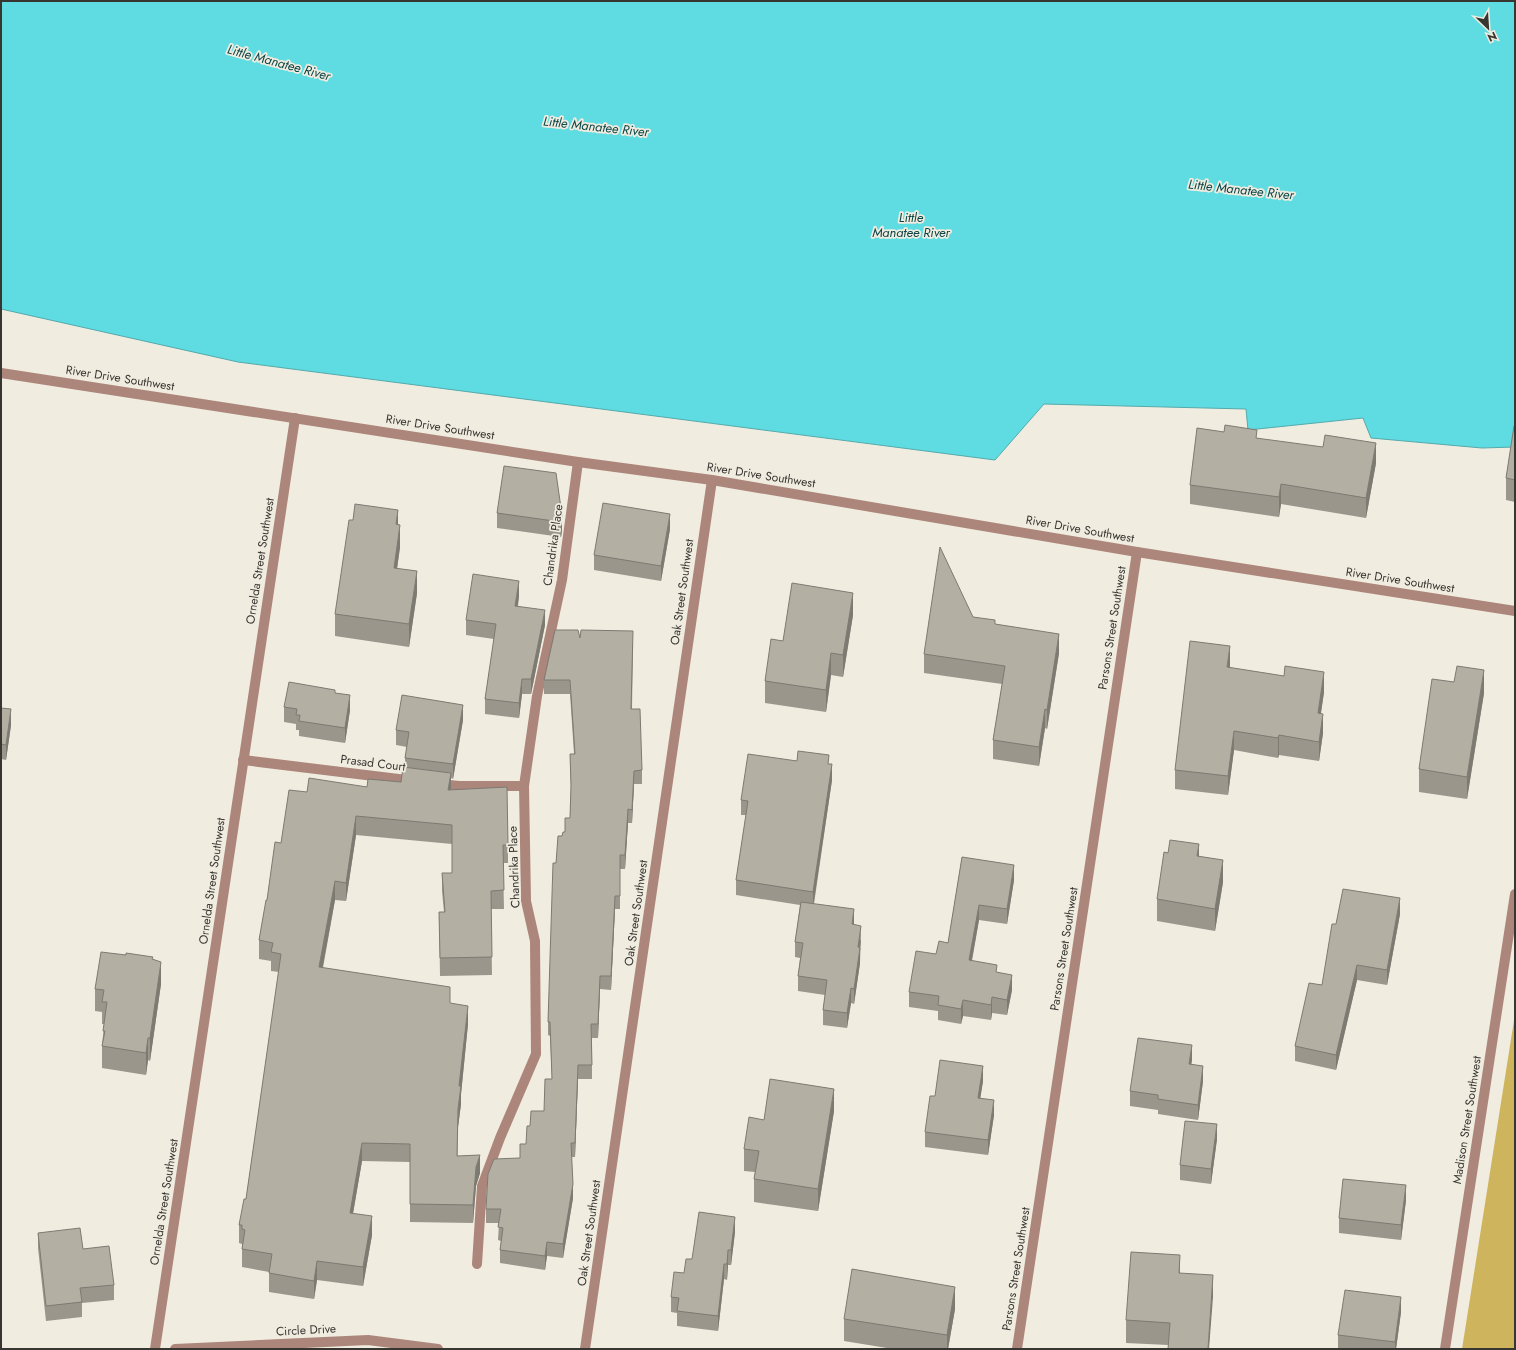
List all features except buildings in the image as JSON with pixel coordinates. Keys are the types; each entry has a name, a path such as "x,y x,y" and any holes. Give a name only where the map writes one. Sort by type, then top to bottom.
{"street":[{"name":"River Drive Southwest","path":"1,373 578,462 712,480 1137,552 1515,611"},
{"name":"Ornelda Street Southwest","path":"156,1349 295,418"},
{"name":"Chandrika Place","path":"477,1264 482,1186 500,1138 536,1054 535,941 526,901 524,786 537,696 562,580 578,462"},
{"name":"Oak Street Southwest","path":"585,1349 712,480"},
{"name":"Parsons Street Southwest","path":"1017,1349 1137,552"},
{"name":"Prasad Court","path":"243,760 459,786 524,786"},
{"name":"Madison Street Southwest","path":"1445,1349 1515,894"},
{"name":"Circle Drive","path":"175,1349 368,1340 438,1349"}],"shaded area":[{"path":"1515,1014 1515,1349 1462,1349"}],"water":[{"name":"Little Manatee River","path":"1,1 1515,1 1515,447 1482,448 1371,438 1363,418 1248,430 1246,409 1044,404 995,460 238,362 1,309"}]}
